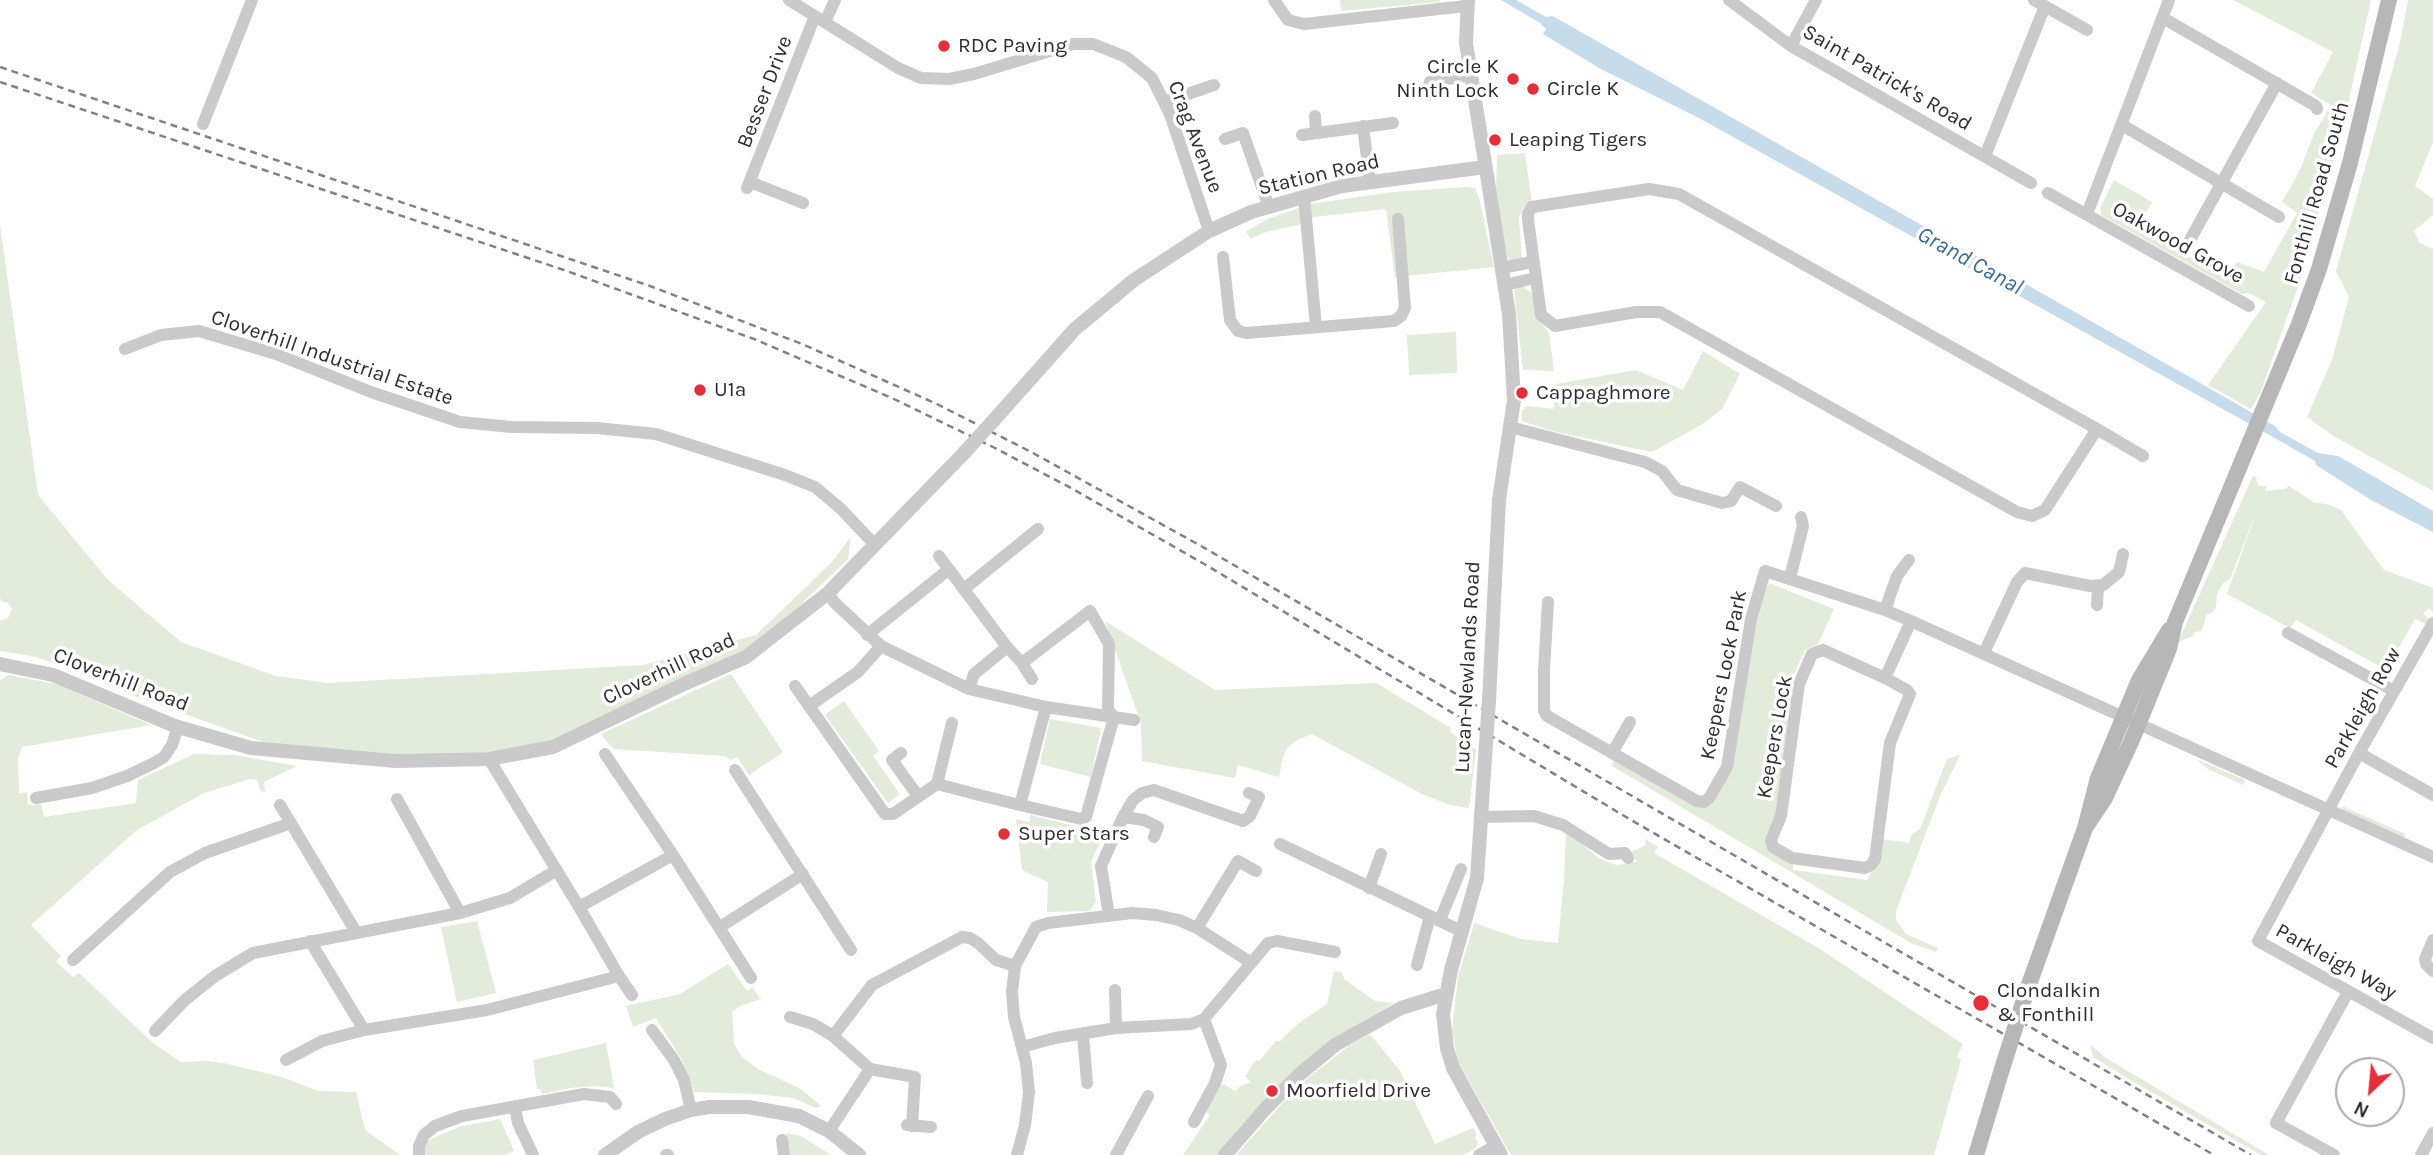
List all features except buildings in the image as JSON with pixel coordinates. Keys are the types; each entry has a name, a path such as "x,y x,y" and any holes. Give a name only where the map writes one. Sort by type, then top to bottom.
{"main road":[{"name":"Fonthill Road South","path":"1976,1155 2026,993 2085,828 2105,798 2131,721 2138,680 2175,622 2272,393 2319,269 2350,163 2389,0"}],"street":[{"path":"203,124 252,0"},
{"name":"Crag Avenue","path":"789,0 898,68 921,78 949,79 974,74 1064,45 1093,44 1117,52 1137,64 1152,78 1164,102 1209,231"},
{"name":"Besser Drive","path":"803,203 749,185 820,19 835,0"},
{"path":"1274,0 1289,20 1304,24 1467,3"},
{"name":"Saint Patrick's Road","path":"1729,0 1791,46 2031,183"},
{"path":"1791,46 1816,0"},
{"name":"Oakwood Grove","path":"2087,214 2169,0"},
{"name":"Lucan-Newlands Road","path":"1467,3 1466,43 1509,314 1514,400 1499,500 1477,878 1446,993 1443,1014 1449,1055 1470,1101 1498,1150"},
{"path":"1985,156 2040,3 2087,30"},
{"path":"2163,18 2317,109"},
{"path":"1428,95 1430,82 1471,75"},
{"name":"Oakwood Grove","path":"2190,240 2277,83"},
{"path":"1164,102 1214,85"},
{"path":"1315,117 1317,133"},
{"path":"1302,135 1393,123"},
{"path":"2122,125 2279,217"},
{"path":"1363,126 1370,182"},
{"path":"1224,139 1243,133 1269,207"},
{"name":"Station Road","path":"1209,231 1304,196 1370,182 1485,167"},
{"path":"2097,429 2045,510 2032,516 2017,512 1660,312 1636,312 1555,326 1541,315 1532,262 1528,213 1532,208 1649,189 1679,194 2097,429 2143,456"},
{"name":"Oakwood Grove","path":"2048,193 2249,306"},
{"path":"1304,196 1317,327"},
{"path":"1223,257 1230,320 1238,331 1246,334 1394,321 1401,316 1405,308 1398,219"},
{"name":"Cloverhill Road","path":"0,664 53,675 178,727 251,748 396,761 489,759 554,747 746,657 828,593 965,452 1075,329 1134,280 1209,231"},
{"path":"1502,268 1532,262"},
{"path":"1505,285 1535,278"},
{"name":"Cloverhill Industrial Estate","path":"125,349 160,335 199,331 306,364 371,391 460,422 512,427 597,428 656,434 815,487 841,509 875,545"},
{"path":"1510,427 1645,462 1662,471 1677,489 1722,503 1731,501 1740,487 1776,506"},
{"path":"1801,517 1803,526 1790,578 1911,621 2433,857"},
{"path":"964,589 1038,529"},
{"path":"1984,653 2017,582 2025,573 2098,586 2107,584 2119,572 2123,554"},
{"path":"939,556 1032,679"},
{"path":"1885,610 1897,576 1909,560"},
{"path":"867,635 948,570"},
{"name":"Keepers Lock Park","path":"1548,602 1547,716 1697,801 1704,802 1727,767 1751,619 1765,570 1790,578"},
{"path":"2096,604 2098,586"},
{"path":"828,593 834,603 881,646 969,689 1046,707 1135,720"},
{"path":"1022,663 1090,611 1108,644 1108,709 1114,717"},
{"path":"1885,678 1911,621"},
{"name":"Parkleigh Row","path":"2258,941 2359,753 2433,623"},
{"path":"2288,633 2394,691"},
{"path":"809,706 858,671 881,646"},
{"path":"969,689 974,674 1007,647"},
{"name":"Keepers Lock","path":"1823,650 1885,678 1908,690 1910,699 1890,743 1875,859 1865,868 1793,858 1773,847 1771,840 1781,816 1799,684 1812,654 1823,650"},
{"path":"795,686 885,814 893,814 937,784 952,723"},
{"path":"1020,805 1046,707"},
{"path":"937,784 1020,805 1086,817 1114,717"},
{"path":"1612,753 1630,722"},
{"path":"36,798 92,788 154,763 164,757 172,745 178,727"},
{"path":"901,753 892,760 918,796"},
{"path":"2359,753 2433,795"},
{"path":"605,754 751,978"},
{"path":"489,759 632,995"},
{"path":"735,770 851,950"},
{"path":"1109,916 1101,866 1133,800 1142,793 1154,790 1243,821 1250,816 1259,797 1249,793"},
{"path":"397,799 460,913"},
{"path":"280,805 356,932"},
{"path":"1480,817 1534,816 1563,825 1609,854 1625,853 1628,858"},
{"path":"1123,817 1158,827 1154,837"},
{"path":"73,960 170,872 205,853 291,823"},
{"path":"1280,844 1463,932"},
{"path":"1369,888 1381,854"},
{"path":"579,906 673,855"},
{"path":"1197,928 1238,860 1256,871"},
{"path":"1417,965 1435,918 1461,869"},
{"path":"155,1031 185,1000 215,976 253,953 460,913 510,898 557,870"},
{"path":"720,927 803,874"},
{"path":"1017,1155 1025,1125 1029,1093 1022,1046 1014,1017 1014,966 1036,927 1048,923 1132,913 1156,915 1179,920 1197,928 1250,962"},
{"path":"834,1036 872,985 962,937 970,938 996,960 1014,966"},
{"path":"2433,940 2425,959 2433,971"},
{"path":"310,941 364,1030"},
{"path":"1022,1046 1116,1028 1191,1024 1204,1019 1268,943 1277,941 1335,952"},
{"name":"Parkleigh Way","path":"2258,941 2433,1038"},
{"path":"286,1060 321,1041 364,1030 486,1010 619,976"},
{"path":"1115,990 1116,1028"},
{"path":"2334,1155 2276,1123 2348,992"},
{"path":"1225,1155 1267,1107 1335,1045 1401,1008 1446,993"},
{"path":"790,1017 813,1024 834,1036 870,1069 915,1077 909,1125 931,1128"},
{"path":"1194,1122 1215,1083 1221,1065 1204,1019"},
{"path":"652,1030 674,1060 684,1080 691,1110"},
{"path":"1083,1034 1087,1083"},
{"path":"829,1131 870,1069"},
{"path":"419,1155 419,1146 424,1135 435,1126 463,1116 584,1094 610,1097 616,1104"},
{"path":"1116,1155 1148,1096"},
{"path":"514,1107 533,1155"},
{"path":"605,1155 638,1132 665,1119 709,1107 748,1107 799,1116 829,1131 859,1155"},
{"path":"2421,1155 2433,1133"},
{"path":"782,1140 785,1155"},
{"path":"1479,1155 1498,1150"}],"green space":[{"path":"1340,0 1440,0 1341,11"},
{"path":"2233,0 2371,0 2342,131 2302,275 2261,391 2251,409 2208,385 2266,302 2249,293 2242,294 2101,215 2101,206 2114,180 2152,202 2138,227 2225,278 2237,262 2264,272 2297,213 2282,202 2331,105 2311,93 2333,52"},
{"path":"2408,0 2433,0 2433,142 2415,186 2433,199 2433,215 2414,231 2420,243 2433,249 2433,491 2335,437 2307,417 2332,360 2349,297 2336,271 2400,43"},
{"path":"1525,153 1532,204 1523,208 1519,218 1522,259 1510,262 1496,195 1497,155"},
{"path":"1475,188 1479,198 1494,267 1395,277 1386,209 1313,217 1298,225 1266,232 1250,239 1246,231 1268,219 1310,204 1393,192"},
{"path":"0,225 38,495 108,580 181,642 276,676 328,683 643,665 756,635 831,563 851,537 848,559 783,622 739,654 550,741 487,752 400,754 266,743 132,695 59,664 0,651 0,621 8,618 12,609 8,603 1,601 0,596"},
{"path":"1522,286 1532,293 1536,317 1549,332 1554,371 1523,370 1514,290"},
{"path":"1456,332 1457,373 1409,375 1407,335"},
{"path":"1703,351 1740,374 1722,409 1701,425 1652,452 1552,431 1522,421 1522,411 1527,406 1554,409 1556,384 1636,370 1683,390"},
{"path":"2253,476 2256,477 2258,486 2266,486 2265,491 2285,489 2289,486 2313,502 2341,510 2384,570 2433,588 2433,613 2429,608 2423,613 2429,620 2426,624 2415,619 2386,670 2296,620 2290,628 2227,594 2257,510 2230,579 2223,583 2217,594 2216,606 2213,612 2206,615 2202,631 2178,642"},
{"path":"1769,583 1834,609 1818,644 1805,650 1791,681 1776,816 1766,835 1766,844 1793,863 1793,870 1868,880 1882,839 1909,843 1912,834 1920,829 1947,759 1960,755 1940,796 1896,911 1896,920 1906,934 1938,948 1936,952 1911,943 1612,766 1614,760 1695,805 1718,789 1755,614"},
{"path":"1105,621 1215,690 1376,683 1451,728 1450,732 1476,750 1469,808 1450,805 1422,794 1312,734 1287,748 1279,777 1238,765 1235,778 1142,761 1141,723"},
{"path":"731,674 783,752 749,775 737,757 731,760 725,756 613,749 601,734"},
{"path":"9,675 56,684 151,725 22,747 18,758 19,793 27,792 28,805 41,804 44,817 136,803 138,780 194,754 234,755 297,766 264,782 265,791 261,792 257,780 250,779 204,793 137,830 31,925 61,956 56,962 73,977 79,973 153,1043 181,1062 223,1063 282,1077 318,1091 356,1092 365,1130 400,1155 0,1155 0,680"},
{"path":"844,701 879,751 873,756 900,794 888,803 825,715"},
{"path":"1050,719 1101,728 1091,777 1040,764"},
{"path":"2196,759 2245,780 2243,785 2208,769"},
{"path":"2342,806 2405,834 2404,838 2342,810"},
{"path":"1031,815 1104,834 1091,862 1096,901 1090,911 1047,912 1048,882 1022,870 1016,819 1029,822"},
{"path":"1566,831 1600,859 1616,865 1637,862 1631,852 1646,845 1645,839 1658,847 1654,853 1820,949 1963,1044 1957,1057 1961,1060 1934,1155 1511,1155 1458,1062 1452,1029 1458,977 1474,923 1521,939 1558,943"},
{"path":"477,921 496,993 457,1002 441,927"},
{"path":"728,964 747,991 752,987 761,999 740,1006 732,1012 734,1044 742,1057 758,1069 801,1089 821,1106 816,1108 793,1098 758,1094 694,1092 681,1058 656,1018 633,1027 626,1006 680,994"},
{"path":"1334,971 1342,972 1344,979 1375,1001 1394,1003 1352,1028 1292,1073 1238,1129 1218,1155 1183,1155 1210,1115 1206,1112 1219,1086 1224,1084 1235,1091 1249,1083 1246,1075 1256,1060 1259,1061 1277,1040 1279,1042 1299,1023 1327,1004"},
{"path":"1370,1034 1400,1071 1435,1144 1473,1128 1478,1143 1475,1149 1463,1155 1236,1155 1298,1086 1350,1045"},
{"path":"606,1043 614,1088 570,1088 542,1094 540,1089 537,1089 533,1060"},
{"path":"2090,1044 2106,1058 2269,1155 2261,1155 2093,1057"},
{"path":"500,1119 514,1151 505,1155 423,1155 426,1142 431,1139 459,1127"},
{"path":"786,1133 801,1136 831,1155 790,1155"}],"water":[{"name":"Grand Canal","path":"1501,0 1516,0 1546,17 1558,19 2216,392 2275,426 2280,432 2318,453 2338,456 2347,461 2433,511 2433,532 2371,500 2316,465 2315,461 2273,437 1699,118 1599,68 1543,34 1546,29 1540,23"}],"railway":[{"path":"0,67 650,286 802,344 937,404 1033,453 1201,546 2251,1155"},
{"path":"0,82 564,270 754,339 894,399 1071,488 1206,565 1631,820 2214,1155"}],"place":[{"name":"RDC Paving","path":"944,46"},
{"name":"Circle K Ninth Lock","path":"1513,79"},
{"name":"Circle K","path":"1533,89"},
{"name":"Leaping Tigers","path":"1495,140"},
{"name":"U1a","path":"700,390"},
{"name":"Cappaghmore","path":"1522,393"},
{"name":"Super Stars","path":"1004,834"},
{"name":"Clondalkin & Fonthill","path":"1981,1003"},
{"name":"Moorfield Drive","path":"1272,1091"}]}
